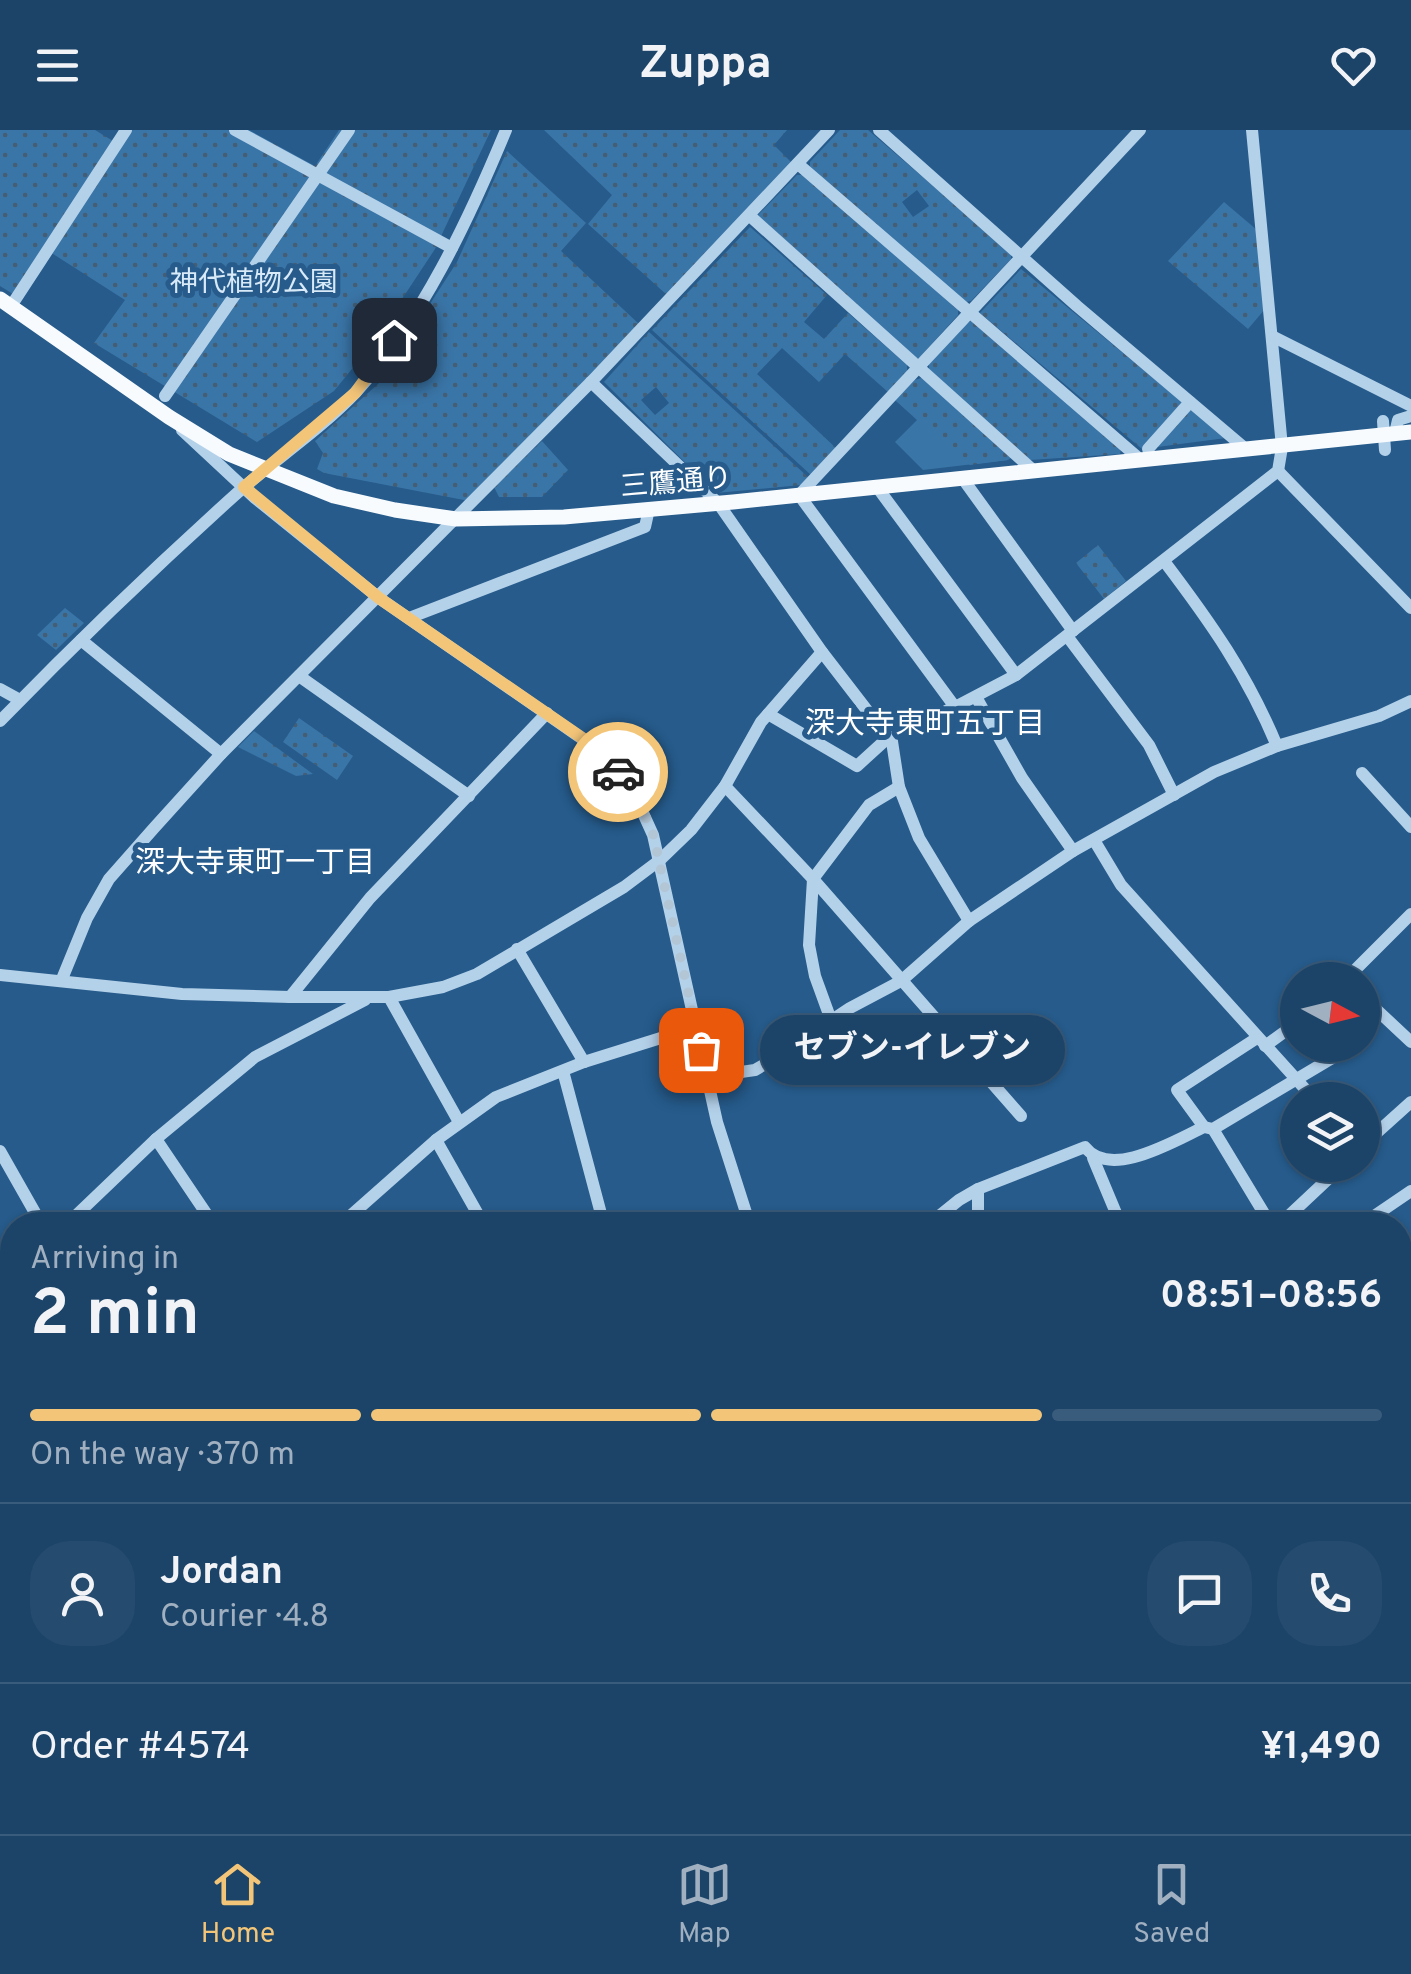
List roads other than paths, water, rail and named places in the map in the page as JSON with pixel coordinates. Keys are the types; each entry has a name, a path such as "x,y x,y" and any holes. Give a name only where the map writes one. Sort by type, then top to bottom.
{"main road":[{"name":"三鷹通り","path":"6,305 169,418 265,471 362,503 456,519 532,518 718,503 963,479 1145,455 1282,448 1405,434"}],"street":[{"path":"6,305 126,130"},
{"path":"235,130 452,248"},
{"path":"165,396 349,130"},
{"path":"0,721 244,487 355,393 411,316 452,248 506,130"},
{"path":"62,979 87,918 109,879 221,754 591,382 829,130"},
{"path":"879,130 1248,450"},
{"path":"955,707 799,494 1140,130"},
{"path":"768,714 857,766 891,735 1016,675 1278,471 1282,448 1252,130"},
{"path":"798,164 1145,455 1190,402"},
{"path":"750,216 1034,471"},
{"path":"1272,336 1411,406"},
{"path":"591,382 718,503 822,652 876,722 891,735 899,787 919,838 969,920"},
{"path":"1405,434 1398,420 1411,416"},
{"path":"169,418 244,487 379,598 547,713 600,752 624,778 648,820 660,860 706,1077 746,1212"},
{"path":"1383,421 1385,450"},
{"path":"1278,471 1411,608"},
{"path":"963,479 1149,745 1174,795"},
{"path":"877,487 1016,675"},
{"path":"409,618 645,527 649,509"},
{"path":"1164,561 1254,691 1277,746"},
{"path":"81,640 221,754"},
{"path":"0,975 182,994 290,997 389,997 444,987 477,974 624,886 660,860 691,830 725,786 768,714 822,652"},
{"path":"299,676 468,796"},
{"path":"0,689 20,700"},
{"path":"976,696 1022,778 1073,851"},
{"path":"706,1077 756,1070 831,1020 901,981 969,920 1073,851 1214,772 1277,746 1379,716 1411,700"},
{"path":"290,997 370,898 547,713"},
{"path":"1362,773 1411,827"},
{"path":"725,786 813,879 1021,1116"},
{"path":"831,1020 815,976 810,944 813,879 870,805 899,787"},
{"path":"1094,840 1120,885 1299,1082"},
{"path":"1363,962 1411,914"},
{"path":"516,949 584,1062"},
{"path":"389,997 458,1122"},
{"path":"80,1212 156,1139 266,1048 367,998"},
{"path":"1380,1013 1411,1042"},
{"path":"357,1212 436,1140 496,1097 584,1062 696,1028"},
{"path":"1262,1212 1208,1128 1178,1090 1280,1032"},
{"path":"1093,1158 1108,1161 1144,1154 1208,1128 1324,1062"},
{"path":"563,1071 601,1212"},
{"path":"1380,1130 1411,1102"},
{"path":"156,1139 205,1212"},
{"path":"436,1140 477,1212"},
{"path":"944,1212 978,1189 1084,1148 1093,1158 1115,1212"},
{"path":"0,1151 35,1212"},
{"path":"1292,1212 1325,1182"},
{"path":"978,1189 978,1212"},
{"path":"1384,1212 1409,1198"}],"place":[{"name":"セブン-イレブン","path":"701,1050"}],"district":[{"name":"深大寺東町五丁目","path":"925,723"},
{"name":"深大寺東町一丁目","path":"255,862"}],"park label":[{"name":"神代植物公園","path":"254,281"}]}
